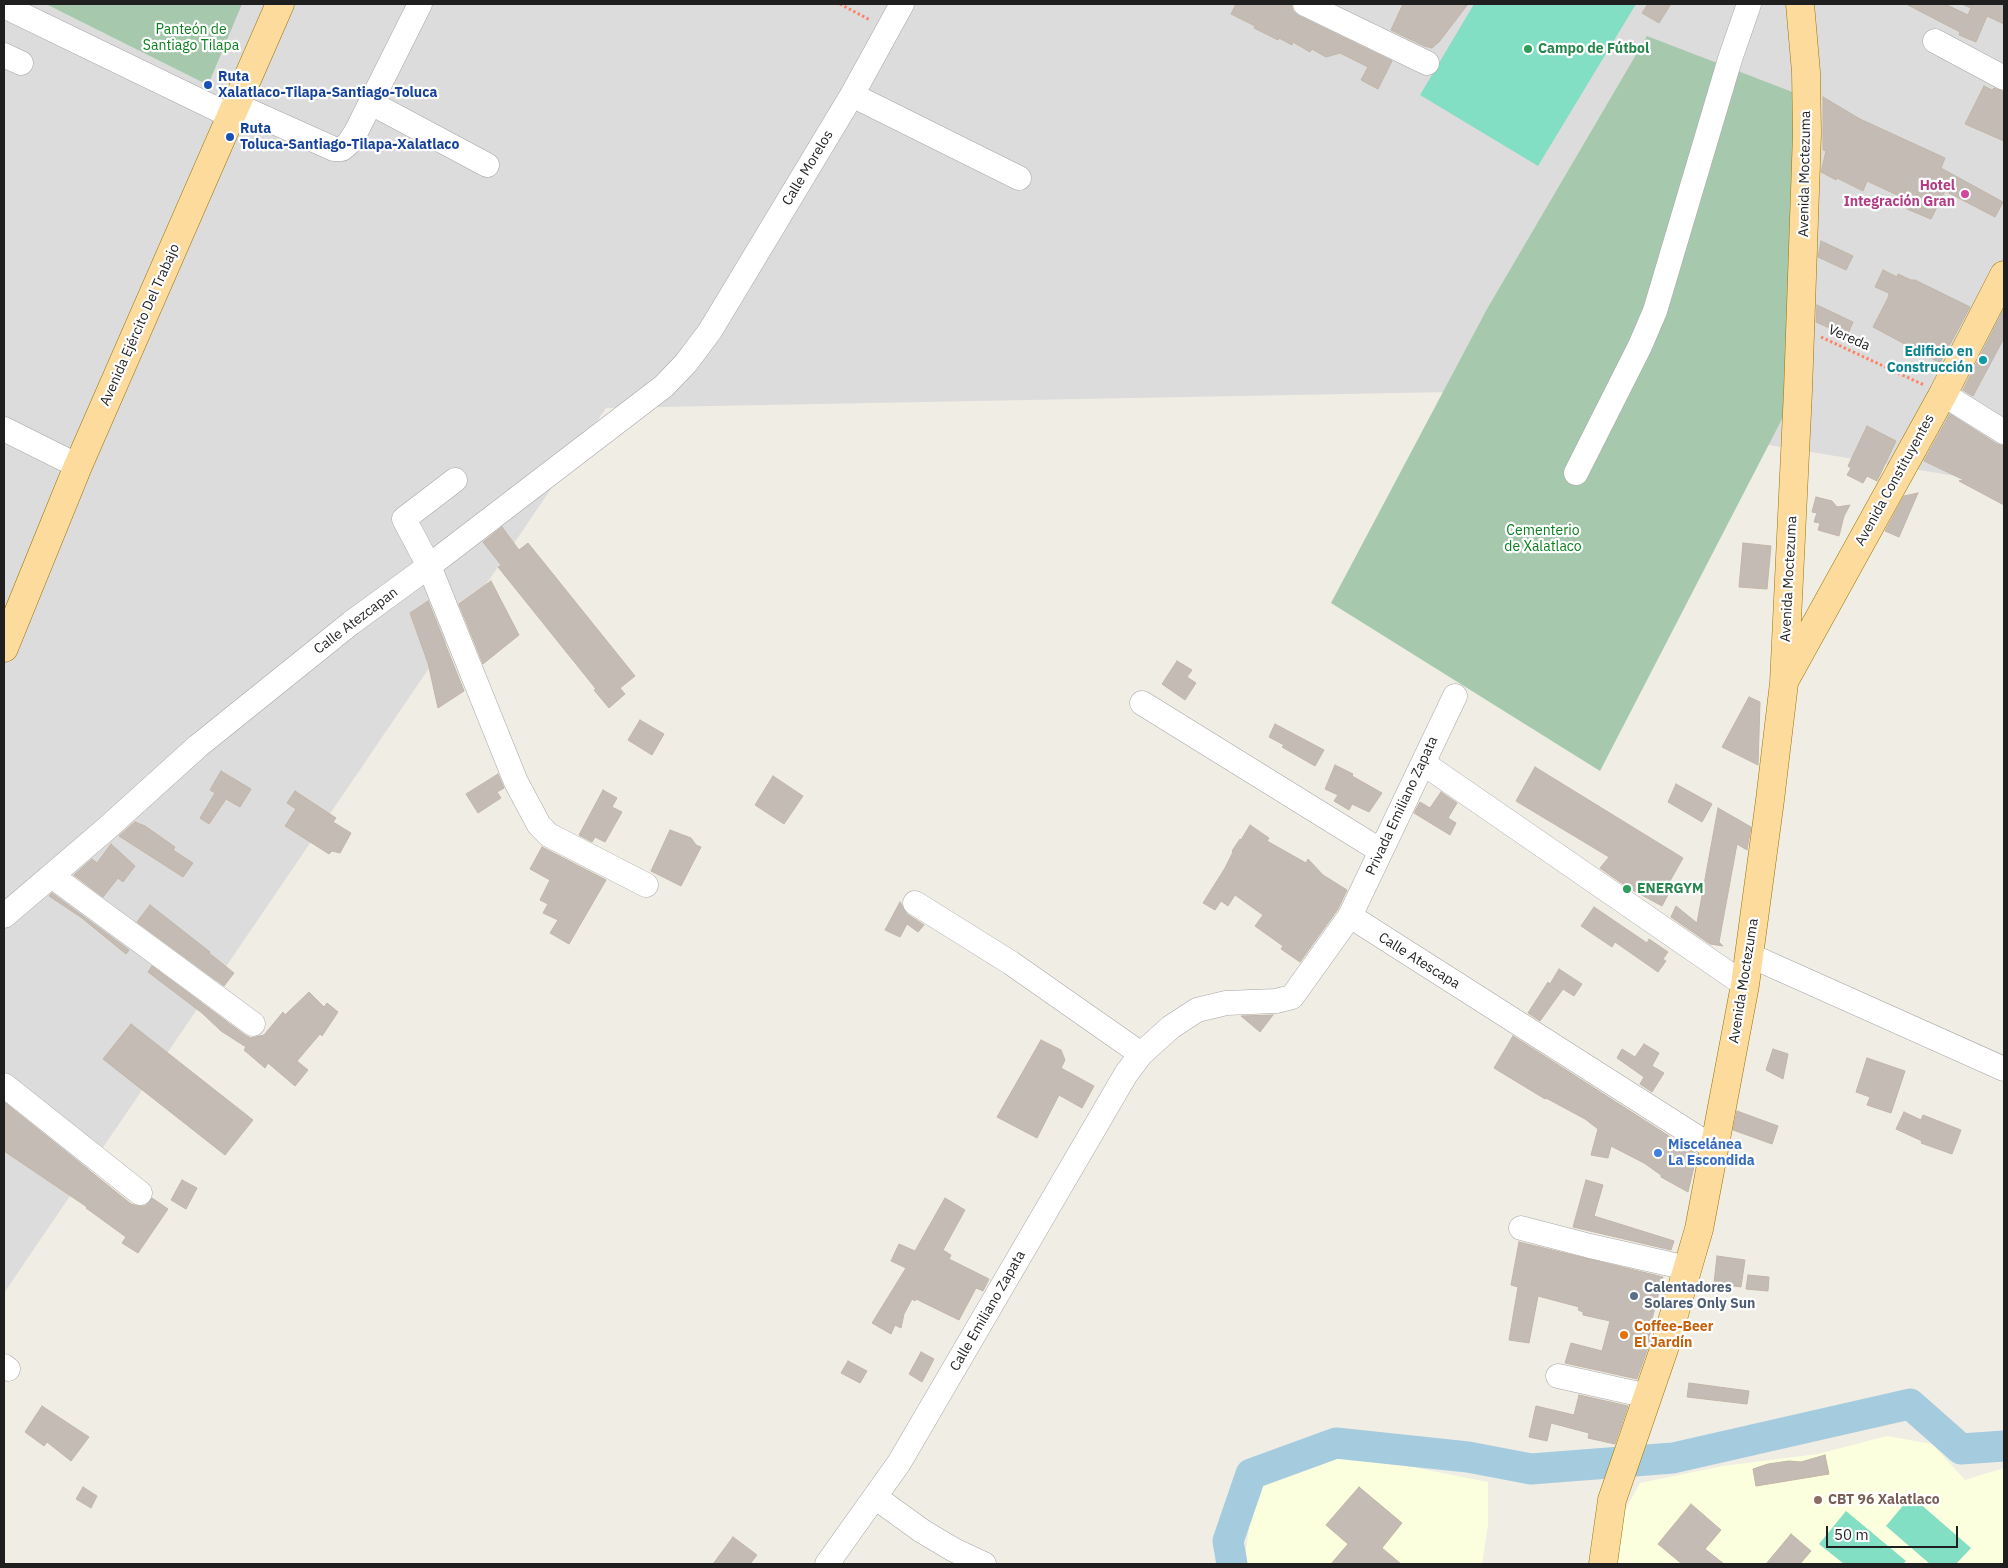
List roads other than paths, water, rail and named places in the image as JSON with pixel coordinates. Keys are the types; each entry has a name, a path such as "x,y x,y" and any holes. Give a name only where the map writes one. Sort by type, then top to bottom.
{"main road":[{"name":"Avenida Ejército Del Trabajo","path":"4,648 78,466 280,4"},
{"name":"Avenida Moctezuma","path":"1603,1564 1612,1500 1664,1349 1700,1229 1745,986 1784,683 1807,134 1806,72 1800,4"},
{"name":"Avenida Constituyentes","path":"1784,683 1943,394 2004,275"}],"street":[{"path":"4,6 234,110 334,149 342,149 349,143 420,4"},
{"name":"Calle Morelos","path":"710,331 852,95 902,4"},
{"path":"1305,4 1427,63"},
{"path":"1576,472 1640,346 1655,311 1730,59 1749,4"},
{"path":"1935,41 2004,78"},
{"path":"852,95 1019,178"},
{"path":"370,103 487,165"},
{"name":"Calle Atezcapan","path":"4,916 52,876 198,746 351,623 429,566 664,386 686,363 710,331"},
{"path":"1943,394 2004,432"},
{"path":"4,429 78,466"},
{"path":"455,480 404,519 429,566 516,782 539,825 549,835 561,843 646,885"},
{"name":"Privada Emiliano Zapata","path":"1350,916 1455,696"},
{"path":"1142,703 1381,851"},
{"path":"1423,763 1745,986"},
{"path":"52,876 253,1024"},
{"path":"915,903 1011,963 1141,1054 1171,1027 1197,1010 1226,1003 1276,1001 1292,997 1350,916"},
{"name":"Calle Atescapa","path":"1350,916 1714,1148"},
{"path":"1749,955 2004,1069"},
{"name":"Calle Emiliano Zapata","path":"827,1564 899,1463 1126,1074 1141,1054"},
{"path":"4,1085 140,1193"},
{"path":"1520,1228 1687,1268"},
{"path":"1558,1376 1648,1396"},
{"path":"875,1497 922,1531 954,1550 984,1564"}],"waterway":[{"path":"1232,1564 1228,1541 1251,1474 1336,1443 1468,1457 1531,1469 1673,1458 1910,1404 1961,1449 2004,1446"}],"place":[{"name":"Campo de Fútbol","path":"1528,49"},
{"name":"Ruta Xalatlaco-Tilapa-Santiago-Toluca","path":"208,85"},
{"name":"Ruta Toluca-Santiago-Tilapa-Xalatlaco","path":"230,137"},
{"name":"Hotel Integración Gran","path":"1965,194"},
{"name":"Edificio en Construcción","path":"1983,360"},
{"name":"ENERGYM","path":"1627,889"},
{"name":"Miscelánea La Escondida","path":"1658,1153"},
{"name":"Calentadores Solares Only Sun","path":"1634,1296"},
{"name":"Coffee-Beer El Jardín","path":"1624,1335"},
{"name":"CBT 96 Xalatlaco","path":"1818,1500"}],"park label":[{"name":"Panteón de Santiago Tilapa","path":"191,38"},
{"name":"Cementerio de Xalatlaco","path":"1543,540"}]}
